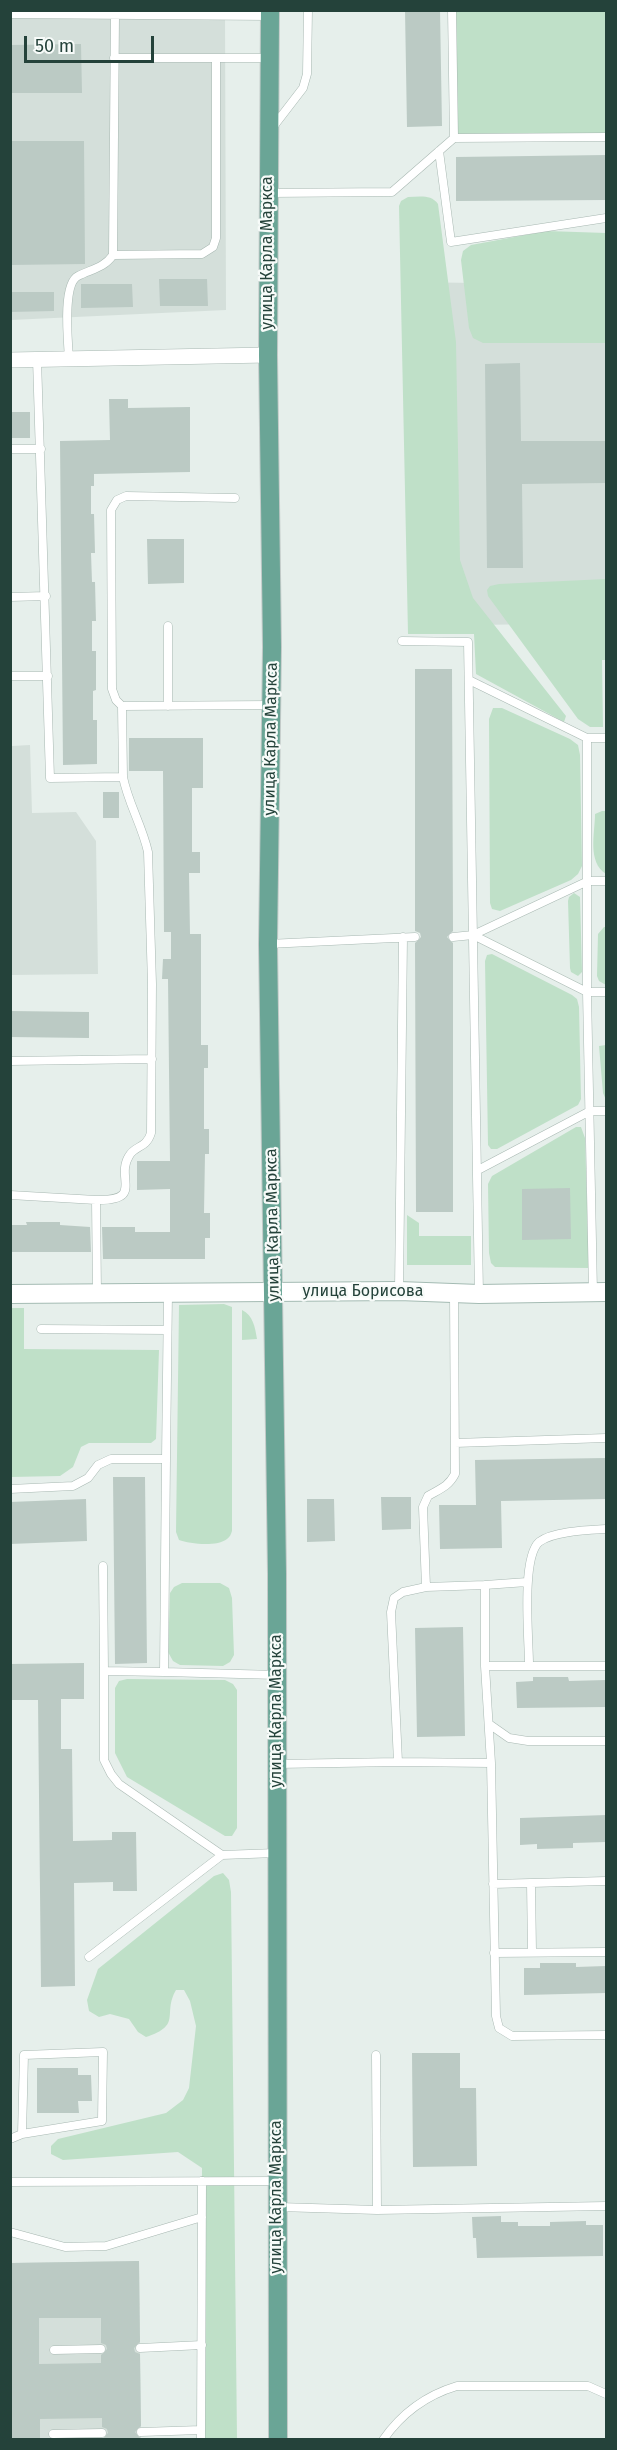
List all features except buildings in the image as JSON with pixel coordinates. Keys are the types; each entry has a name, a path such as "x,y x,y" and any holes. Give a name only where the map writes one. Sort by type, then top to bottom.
{"main road":[{"name":"улица Карла Маркса","path":"270,13 267,193 271,705 268,944 278,1764 276,2181 278,2439"}],"street":[{"path":"10,360 268,355"},
{"name":"улица Борисова","path":"10,1294 600,1292"}],"lane":[{"path":"268,133 303,88 307,74 308,10"},
{"path":"452,10 454,138"},
{"path":"10,14 270,13"},
{"path":"69,359 68,289 75,278 106,265 113,255 115,15"},
{"path":"114,58 269,58"},
{"path":"113,255 202,254 213,247 216,238 216,58"},
{"path":"267,193 392,192 454,138 606,137"},
{"path":"439,151 451,242 606,218"},
{"path":"37,359 50,778 123,777"},
{"path":"10,449 41,449"},
{"path":"10,1195 96,1200 112,1200 120,1197 126,1188 126,1161 130,1154 146,1145 151,1133 152,984 148,852 144,835 126,794 123,777 122,706 116,700 112,689 111,510 117,500 126,496 235,498"},
{"path":"10,597 46,596"},
{"path":"168,626 168,706"},
{"path":"402,641 468,642 479,1294"},
{"path":"10,676 48,676"},
{"path":"469,680 586,738 606,738"},
{"path":"122,706 271,705"},
{"path":"586,738 590,1111 600,1292"},
{"path":"453,937 473,935 588,881 606,881"},
{"path":"473,935 587,992 606,992"},
{"path":"399,1291 403,937"},
{"path":"268,944 415,937"},
{"path":"10,1061 152,1059"},
{"path":"478,1170 590,1111 606,1111"},
{"path":"96,1200 97,1295"},
{"path":"164,1672 168,1293"},
{"path":"426,1587 423,1507 428,1496 444,1489 455,1474 454,1294"},
{"path":"41,1329 167,1330"},
{"path":"455,1443 606,1438"},
{"path":"10,1489 73,1486 88,1478 98,1465 111,1459 166,1459"},
{"path":"529,1665 527,1582 531,1558 538,1543 551,1536 606,1529"},
{"path":"103,1566 104,1760 119,1784 222,1856"},
{"path":"398,1762 391,1612 394,1599 403,1592 426,1587 527,1582"},
{"path":"485,1585 485,1666 491,1763 496,2016 500,2028 512,2036 606,2035"},
{"path":"485,1666 606,1665"},
{"path":"104,1671 277,1675"},
{"path":"489,1724 509,1738 528,1741 606,1741"},
{"path":"278,1764 491,1763"},
{"path":"89,1957 222,1856 278,1852"},
{"path":"493,1884 606,1881"},
{"path":"531,1883 532,1952"},
{"path":"494,1953 606,1952"},
{"path":"10,2139 22,2134 102,2121 103,2052 24,2055 22,2134"},
{"path":"376,2055 377,2210"},
{"path":"201,2439 202,2181"},
{"path":"10,2182 276,2181"},
{"path":"277,2206 377,2210 606,2206"},
{"path":"10,2232 65,2247 106,2246 202,2217"},
{"path":"140,2348 202,2345"},
{"path":"54,2350 101,2349"},
{"path":"383,2439 394,2424 421,2402 442,2390 457,2386 588,2386 606,2394"},
{"path":"141,2432 201,2430"},
{"path":"53,2434 102,2433"}],"shaded area":[{"path":"10,11 225,11 226,310 11,320"},
{"path":"410,282 606,285 606,623 411,626"},
{"path":"11,710 12,746 30,745 32,813 76,812 96,841 98,974 11,975"},
{"path":"139,2261 141,2439 11,2439 10,2263"}],"green space":[{"path":"452,11 606,11 606,137 454,138"},
{"path":"408,197 428,197 438,204 456,342 460,560 473,598 566,716 564,722 476,674 474,634 408,634 399,206 401,201"},
{"path":"547,231 606,233 606,343 483,343 473,338 469,328 461,260 463,251 471,245"},
{"path":"606,579 606,660 602,660 603,727 590,727 578,719 488,596 487,590 490,586 499,584"},
{"path":"493,708 502,708 570,739 578,745 580,755 582,866 578,874 571,880 500,911 492,909 490,903 489,719"},
{"path":"606,811 606,874 596,862 593,847 595,814"},
{"path":"574,893 580,897 582,972 578,976 571,972 570,968 568,901"},
{"path":"606,927 606,985 599,981 597,976 598,934"},
{"path":"492,954 572,995 577,999 579,1007 581,1099 578,1105 497,1149 491,1149 488,1145 485,961 487,955"},
{"path":"606,1045 606,1100 603,1093 599,1046"},
{"path":"576,1127 581,1127 585,1138 589,1268 495,1267 491,1263 489,1253 488,1184 492,1176"},
{"path":"407,1215 419,1223 419,1236 471,1236 471,1265 407,1265"},
{"path":"224,1304 232,1307 232,1531 223,1542 196,1544 179,1540 176,1532 179,1305"},
{"path":"10,1308 24,1308 24,1349 159,1350 156,1439 151,1443 89,1443 81,1447 73,1467 60,1476 11,1477"},
{"path":"242,1310 251,1318 257,1339 242,1340"},
{"path":"182,1583 220,1583 229,1588 232,1598 234,1655 230,1662 223,1666 180,1665 173,1661 168,1652 170,1593 174,1587"},
{"path":"127,1679 225,1680 233,1684 237,1690 237,1828 232,1836 225,1836 127,1777 115,1753 115,1688 119,1681"},
{"path":"223,1873 229,1880 231,1892 237,2439 201,2439 202,2168 178,2152 63,2160 51,2154 51,2146 58,2139 166,2113 183,2100 189,2088 196,2026 190,2001 184,1990 176,1990 172,1998 170,2018 164,2028 146,2037 138,2032 129,2019 110,2014 99,2017 89,2011 87,2000 98,1969 214,1876"}]}
